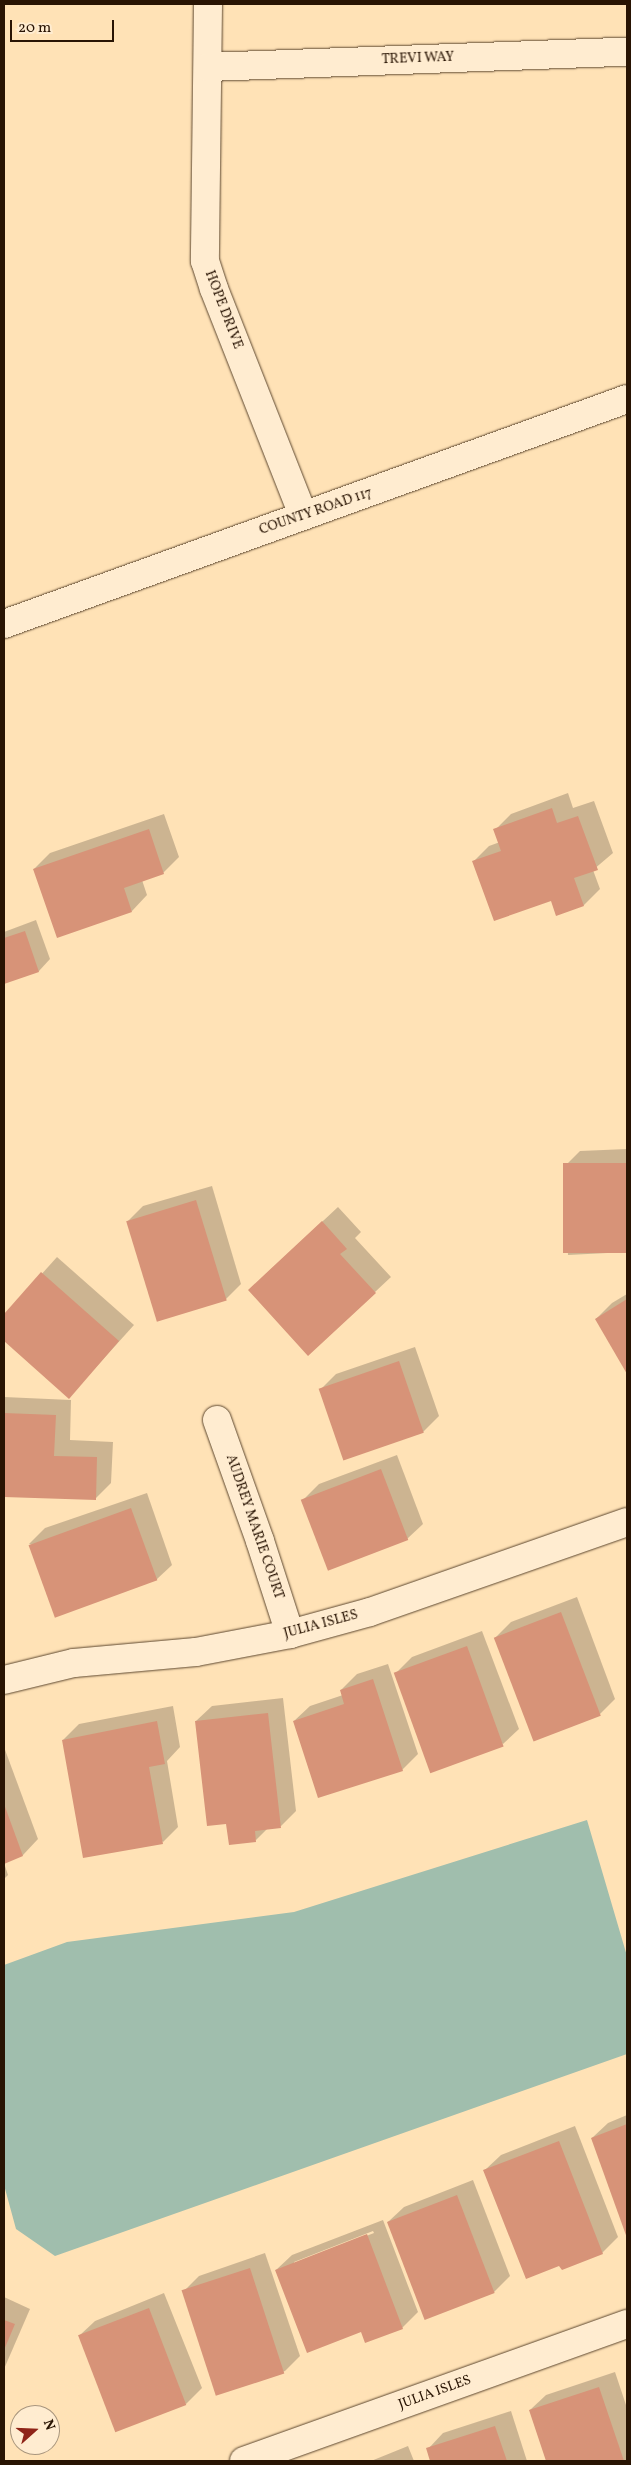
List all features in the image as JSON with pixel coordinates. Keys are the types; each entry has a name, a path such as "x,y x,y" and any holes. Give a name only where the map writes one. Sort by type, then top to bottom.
{"street":[{"name":"HOPE DRIVE","path":"208,4 205,261 303,515"},
{"name":"TREVI WAY","path":"208,67 627,52"},
{"name":"COUNTY ROAD 117","path":"4,624 627,399"},
{"name":"AUDREY MARIE COURT","path":"217,1420 290,1634"},
{"name":"JULIA ISLES","path":"4,1680 74,1663 196,1652 290,1634 370,1612 625,1531"},
{"name":"JULIA ISLES","path":"244,2461 627,2324"}],"shaded area":[{"path":"587,1820 627,1956 627,2054 55,2256 16,2229 4,2185 4,1965 67,1942 294,1912"}],"building":[{"path":"552,808 557,823 578,816 598,870 574,878 584,906 556,916 551,901 494,921 472,861 501,851 493,829"},
{"path":"149,829 164,874 124,888 132,912 57,938 33,869"},
{"path":"25,931 39,972 4,984 4,938"},
{"path":"563,1163 627,1163 627,1253 563,1253"},
{"path":"196,1200 227,1300 157,1322 126,1221"},
{"path":"322,1221 347,1249 340,1254 376,1293 308,1356 248,1290"},
{"path":"41,1272 119,1341 69,1399 4,1341 4,1314"},
{"path":"627,1299 627,1374 595,1319"},
{"path":"399,1361 424,1433 343,1461 319,1389"},
{"path":"4,1413 56,1415 54,1456 97,1457 96,1500 4,1497"},
{"path":"381,1469 408,1540 328,1571 301,1500"},
{"path":"131,1508 157,1580 55,1618 29,1545"},
{"path":"561,1612 601,1716 534,1741 494,1638"},
{"path":"467,1646 504,1747 430,1773 394,1673"},
{"path":"373,1679 403,1771 318,1798 293,1721 344,1704 340,1690"},
{"path":"268,1713 281,1828 255,1831 256,1842 229,1845 226,1824 207,1826 195,1721"},
{"path":"157,1721 165,1764 149,1767 163,1844 83,1858 62,1740"},
{"path":"4,1804 23,1856 4,1864"},
{"path":"627,2124 627,2238 591,2138"},
{"path":"559,2141 603,2254 562,2270 559,2266 526,2279 483,2170"},
{"path":"457,2195 495,2293 425,2320 387,2222"},
{"path":"367,2234 403,2329 365,2343 361,2332 307,2353 275,2270"},
{"path":"250,2268 284,2374 216,2396 182,2290"},
{"path":"149,2308 186,2405 115,2432 78,2335"},
{"path":"4,2320 15,2324 4,2350"},
{"path":"599,2387 624,2461 546,2461 529,2410"},
{"path":"495,2426 507,2461 430,2461 426,2448"}]}
